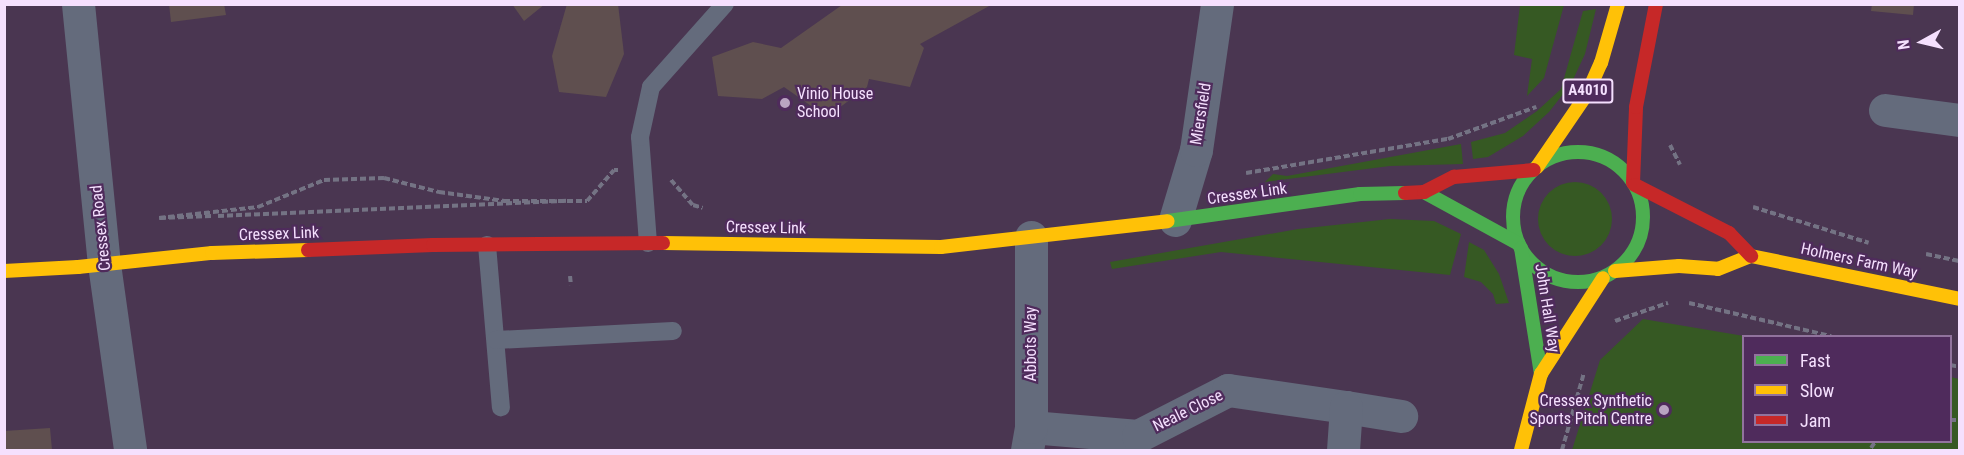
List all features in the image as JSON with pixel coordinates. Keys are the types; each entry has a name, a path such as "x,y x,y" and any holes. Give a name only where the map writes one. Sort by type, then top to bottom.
{"main road":[{"name":"A4010","path":"1520,246 1514,225 1515,205 1521,186 1587,94 1601,63 1618,4"},
{"name":"A4010","path":"1609,275 1629,258 1639,241 1643,222 1642,202 1634,184 1636,107 1656,4"},
{"path":"1424,192 1520,246 1532,263 1547,274 1565,281 1584,282 1609,275 1670,267 1718,269 1751,256 1729,233 1634,184 1619,166 1600,156 1578,152 1556,156 1535,168"},
{"name":"Cressex Link","path":"4,271 212,253 487,245 648,243 941,247 1175,220 1360,194 1424,192 1454,177 1535,168"},
{"name":"John Hall Way","path":"1520,246 1541,374"},
{"name":"Holmers Farm Way","path":"1751,256 1959,299"},
{"name":"John Hall Way","path":"1521,450 1541,374 1609,275"}],"street":[{"name":"Cressex Road","path":"78,4 104,264 130,450"},
{"name":"Miersfield","path":"1175,220 1196,150 1217,4"},
{"path":"1885,110 1959,120"},
{"name":"Abbots Way","path":"1029,439 1031,237"},
{"name":"Neale Close","path":"1029,439 1138,436 1228,390 1401,416"},
{"path":"1342,450 1346,407"}],"lane":[{"path":"648,243 639,137 651,87 725,4"},
{"path":"487,245 501,407"},
{"path":"496,340 673,331"}],"path":[{"path":"1242,174 1448,139 1540,105"},
{"path":"1668,143 1677,162 1686,170"},
{"path":"568,201 159,219 258,207 324,180 384,178 439,192 504,201 568,201 587,201 614,170 667,176 693,205 704,208"},
{"path":"1747,205 1873,244"},
{"path":"1916,252 1959,261"},
{"path":"1608,323 1675,300"},
{"path":"1686,303 1827,335"},
{"path":"1562,450 1584,372"},
{"path":"1871,448 1874,443"}],"green space":[{"path":"1520,5 1564,5 1544,78 1527,96 1532,59 1514,55"},
{"path":"1596,9 1585,54 1571,84 1549,112 1523,136 1488,157 1473,159 1471,142 1505,133 1537,111 1561,89 1583,11"},
{"path":"1461,144 1463,164 1390,166 1265,182 1273,174 1287,176"},
{"path":"1575,182 1589,185 1601,193 1609,205 1612,219 1609,233 1601,245 1589,253 1575,256 1561,253 1549,245 1541,233 1538,219 1541,205 1549,193 1561,185"},
{"path":"1390,219 1434,221 1461,234 1450,275 1221,252 1112,269 1110,262 1298,229"},
{"path":"1469,242 1484,250 1499,274 1509,303 1496,304 1493,294 1481,282 1464,277"},
{"name":"Cressex Synthetic Sports Pitch Centre","path":"1643,319 1742,336 1742,443 1952,443 1952,377 1959,379 1959,450 1572,450 1600,360"}],"building":[{"path":"169,4 224,4 226,15 171,22"},
{"path":"512,4 545,4 524,21"},
{"path":"567,4 618,4 624,54 606,97 559,92 552,56"},
{"path":"1872,4 1914,4 1913,15 1871,11"},
{"path":"842,5 991,5 920,44 924,48 910,87 869,79 867,87 827,117 784,87 762,99 718,96 712,57 753,42 781,48"},
{"path":"50,428 52,450 4,450 4,431"}],"traffic: fast":[{"path":"1578,152 1603,157 1624,171 1638,192 1643,217 1638,242 1624,263 1603,277 1578,282 1553,277 1532,263 1518,242 1513,217 1518,192 1532,171 1553,157 1578,152"},
{"path":"1424,192 1519,244"},
{"path":"1168,221 1360,194 1405,193"},
{"path":"1521,248 1541,374"}],"traffic: slow":[{"path":"1537,167 1587,94 1601,63 1618,4"},
{"path":"663,243 941,247 1168,221"},
{"path":"4,271 78,267 212,253 308,250"},
{"path":"1615,271 1679,266 1718,269 1751,256 1960,299"},
{"path":"1521,450 1541,374 1603,278"}],"traffic: jam":[{"path":"1633,183 1636,107 1656,4"},
{"path":"1405,193 1424,192 1454,177 1534,170"},
{"path":"1635,185 1729,233 1751,256"},
{"path":"308,250 433,245 663,243"}],"place":[{"name":"Vinio House School","path":"785,103"},
{"name":"Cressex Synthetic Sports Pitch Centre","path":"1664,410"}]}
